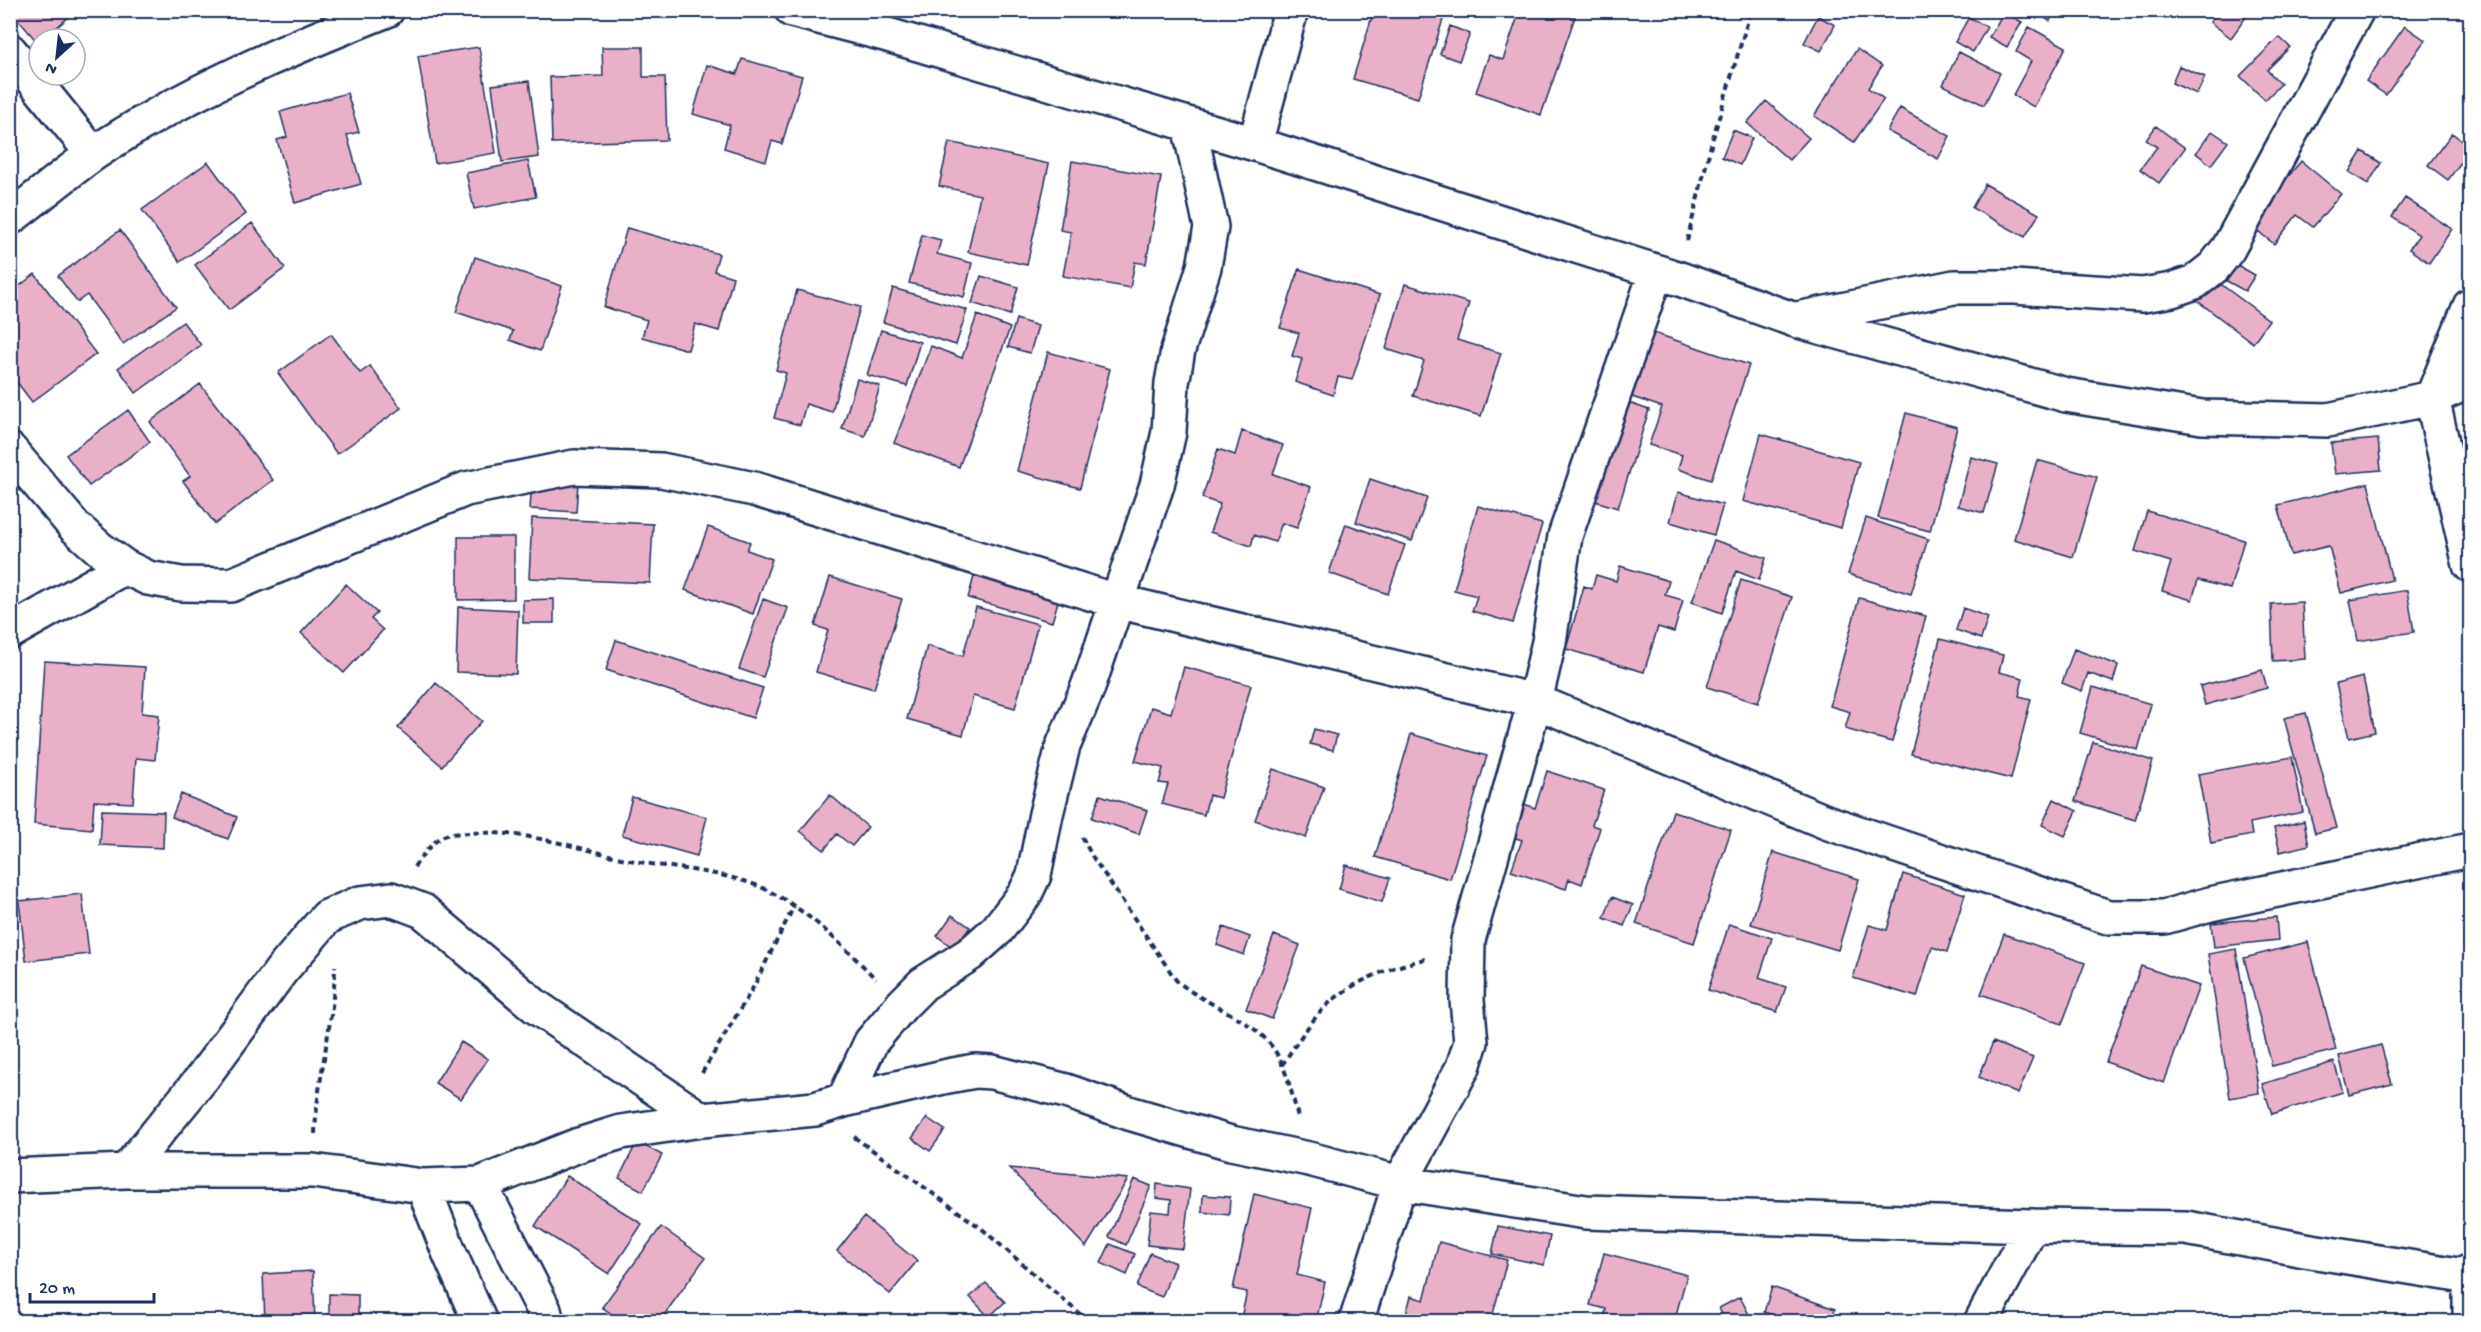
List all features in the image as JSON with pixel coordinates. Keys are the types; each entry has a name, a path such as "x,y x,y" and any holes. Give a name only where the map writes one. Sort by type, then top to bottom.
{"street":[{"path":"10,218 93,154 188,98 300,45 387,10"},
{"path":"792,10 881,33 1255,144 1666,274 1795,320 2066,395 2202,417 2328,420 2432,398 2470,381"},
{"path":"1255,144 1291,10"},
{"path":"1795,320 1954,286 2014,287 2143,296 2195,282 2214,267 2228,249 2357,10"},
{"path":"10,51 93,154"},
{"path":"829,1104 871,1042 902,1005 923,984 970,954 997,930 1025,894 1034,875 1063,746 1088,687 1162,464 1178,350 1204,267 1211,227 1189,125"},
{"path":"1356,1322 1400,1183 1463,1067 1471,1042 1467,1000 1468,940 1535,701 1549,642 1565,536 1666,274"},
{"path":"2470,306 2432,398 2470,565"},
{"path":"10,450 75,527 100,549 125,567 148,578 182,584 231,585 466,489 574,467 661,470 754,489 1116,601 1535,701 1826,822 2108,917 2164,916 2210,904 2470,850"},
{"path":"10,632 125,567"},
{"path":"126,1171 203,1077 281,971 327,917 360,903 391,899 423,911 535,1006 693,1113"},
{"path":"10,1176 126,1171 313,1171 423,1186 480,1184 576,1146 693,1113 829,1104 975,1071 992,1072 1066,1091 1129,1113 1231,1143 1309,1159 1400,1183 1586,1212 2032,1226 2186,1228 2305,1251 2470,1275 2470,1312"},
{"path":"480,1184 544,1310 547,1322"},
{"path":"423,1186 448,1252 480,1322"},
{"path":"1981,1322 2032,1226"}],"path":[{"path":"1666,274 1699,199 1712,141 1752,10"},
{"path":"391,899 424,852 446,835 495,832 547,839 629,859 713,874 764,889 795,906 834,938 902,1005"},
{"path":"1081,833 1092,856 1176,980 1190,992 1246,1025 1272,1046 1282,1065 1309,1159"},
{"path":"693,1113 795,906"},
{"path":"313,1171 316,1110 334,992 335,963 327,917"},
{"path":"1282,1065 1302,1036 1333,1000 1375,975 1429,958 1468,940"},
{"path":"829,1104 981,1228 1089,1322"}],"building":[{"path":"10,10 77,10 57,27 27,27 27,30"},
{"path":"1374,10 1446,10 1418,98 1353,79"},
{"path":"1520,10 1556,10 1575,17 1541,115 1476,92 1489,55 1503,60"},
{"path":"2030,10 2056,10 2050,21"},
{"path":"2218,10 2237,10 2246,17 2231,38 2210,22"},
{"path":"2004,12 2022,22 2007,47 1989,37"},
{"path":"1818,16 1835,25 1821,51 1804,43"},
{"path":"1969,17 1987,27 1973,52 1955,42"},
{"path":"1450,26 1470,34 1459,61 1440,54"},
{"path":"2405,26 2425,40 2386,95 2366,81"},
{"path":"2029,27 2066,47 2034,107 2013,95 2031,61 2016,52"},
{"path":"2279,37 2290,47 2267,70 2281,84 2265,100 2240,76"},
{"path":"479,47 496,153 435,163 418,56"},
{"path":"602,47 643,47 643,77 665,77 667,140 552,143 550,77 603,76"},
{"path":"1857,49 1882,66 1868,88 1884,99 1854,142 1814,116"},
{"path":"1959,52 2000,73 1984,105 1943,85"},
{"path":"742,59 802,76 782,144 772,141 766,161 724,148 730,125 693,114 707,65 737,74"},
{"path":"2179,66 2205,77 2197,94 2172,83"},
{"path":"529,81 539,157 502,162 492,85"},
{"path":"347,93 359,132 347,135 361,184 295,203 277,140 287,137 280,112"},
{"path":"1766,101 1809,138 1789,160 1747,123"},
{"path":"1900,108 1950,136 1938,159 1887,131"},
{"path":"2156,126 2185,148 2159,183 2140,169 2157,147 2146,140"},
{"path":"1733,130 1752,138 1740,165 1722,157"},
{"path":"2212,131 2228,142 2211,165 2196,153"},
{"path":"2452,133 2470,147 2470,150 2448,180 2428,165"},
{"path":"949,142 1049,164 1027,265 968,252 980,195 939,186"},
{"path":"2362,151 2381,163 2368,184 2349,172"},
{"path":"528,161 536,197 474,209 466,173"},
{"path":"1072,161 1161,177 1146,264 1135,262 1130,288 1063,276 1071,232 1060,230"},
{"path":"2301,161 2341,194 2313,227 2297,215 2274,244 2249,224"},
{"path":"208,162 246,214 180,262 142,210"},
{"path":"1985,184 2039,214 2025,237 1972,208"},
{"path":"2405,198 2452,229 2429,263 2409,249 2419,235 2392,217"},
{"path":"252,223 285,268 229,310 195,265"},
{"path":"627,228 719,254 714,271 733,277 719,331 695,324 688,350 642,337 647,320 604,307"},
{"path":"120,230 176,307 123,344 87,295 77,302 58,276"},
{"path":"922,235 941,240 937,254 972,263 964,297 909,283"},
{"path":"475,257 562,286 540,351 510,340 513,331 456,312"},
{"path":"2230,261 2255,275 2245,291 2221,278"},
{"path":"1299,269 1380,295 1352,380 1338,377 1333,395 1295,382 1302,359 1292,356 1299,333 1280,328"},
{"path":"35,274 96,354 32,402 10,373 10,293"},
{"path":"981,276 1018,287 1010,315 972,303"},
{"path":"2211,277 2269,320 2253,343 2195,299"},
{"path":"1405,284 1469,303 1457,340 1501,353 1481,416 1413,396 1424,361 1386,349"},
{"path":"893,288 967,310 956,345 883,322"},
{"path":"797,290 860,307 832,412 806,404 800,425 774,418 786,373 776,370"},
{"path":"977,315 1010,328 959,467 894,443 931,346 962,358"},
{"path":"1016,319 1038,326 1030,353 1008,347"},
{"path":"183,322 201,345 136,393 118,368"},
{"path":"881,330 920,342 907,386 867,375"},
{"path":"1648,331 1749,365 1711,480 1678,469 1682,455 1649,445 1662,407 1626,395"},
{"path":"331,334 360,373 370,366 401,408 337,454 278,373"},
{"path":"1048,352 1110,369 1080,488 1017,471"},
{"path":"857,379 880,386 865,436 842,429"},
{"path":"200,384 273,480 215,524 183,481 190,476 150,422"},
{"path":"1623,401 1649,410 1618,508 1592,500"},
{"path":"128,410 150,442 89,486 66,455"},
{"path":"1906,413 1957,427 1930,531 1878,518"},
{"path":"1242,431 1283,445 1273,474 1311,487 1297,528 1282,523 1275,542 1254,535 1251,546 1210,532 1220,504 1202,498 1218,449 1235,455"},
{"path":"1761,434 1859,462 1841,528 1743,501"},
{"path":"2378,439 2381,470 2335,474 2331,443"},
{"path":"1971,457 1998,464 1984,513 1958,506"},
{"path":"2037,460 2097,477 2073,557 2014,539"},
{"path":"1370,479 1427,498 1412,541 1356,522"},
{"path":"532,480 578,482 576,512 530,509"},
{"path":"2368,483 2392,580 2341,593 2329,546 2291,555 2278,505"},
{"path":"1678,492 1723,505 1714,535 1670,522"},
{"path":"1478,506 1542,524 1513,623 1472,611 1477,596 1454,590"},
{"path":"2147,511 2244,540 2230,589 2198,580 2192,600 2162,591 2171,562 2135,551"},
{"path":"532,518 653,524 650,583 529,578"},
{"path":"1866,518 1928,539 1911,594 1848,574"},
{"path":"1346,524 1405,545 1388,594 1329,573"},
{"path":"708,527 750,542 747,550 772,559 753,614 685,590"},
{"path":"458,537 514,537 514,599 458,600"},
{"path":"1714,540 1766,558 1759,580 1736,571 1722,613 1692,602"},
{"path":"1620,566 1669,581 1665,595 1683,600 1674,632 1658,627 1644,672 1566,649 1584,586 1592,589 1596,575 1616,581"},
{"path":"975,573 1059,598 1052,622 968,598"},
{"path":"830,577 902,599 874,689 816,672 828,630 815,626"},
{"path":"1741,580 1792,597 1758,703 1707,687"},
{"path":"346,584 377,613 371,619 383,630 344,673 301,633"},
{"path":"2407,590 2414,632 2358,641 2350,600"},
{"path":"1859,598 1926,616 1892,742 1845,729 1850,712 1830,706"},
{"path":"554,599 554,623 523,623 523,600"},
{"path":"763,599 788,608 763,677 739,669"},
{"path":"2302,602 2305,659 2273,661 2271,604"},
{"path":"458,607 518,610 516,674 456,672"},
{"path":"976,607 1038,624 1015,708 973,696 963,735 907,719 927,646 963,656"},
{"path":"1963,608 1988,617 1981,639 1956,630"},
{"path":"1940,639 2003,655 1999,672 2023,678 2019,696 2031,699 2011,779 1911,754"},
{"path":"616,640 763,688 753,718 606,670"},
{"path":"2074,649 2118,665 2113,682 2088,673 2082,691 2062,683"},
{"path":"44,661 145,667 142,713 159,715 155,760 136,758 133,803 94,801 92,829 34,824"},
{"path":"1184,667 1251,685 1220,798 1209,795 1204,815 1162,804 1168,784 1159,783 1163,768 1135,761 1151,707 1171,713"},
{"path":"2262,670 2267,688 2205,705 2200,686"},
{"path":"2363,677 2375,732 2349,738 2336,684"},
{"path":"436,683 482,721 442,766 398,728"},
{"path":"2093,687 2151,704 2138,750 2080,733"},
{"path":"2306,713 2337,828 2315,833 2284,718"},
{"path":"1314,729 1337,735 1333,750 1310,744"},
{"path":"1411,734 1487,756 1450,879 1375,857"},
{"path":"2093,742 2153,761 2135,820 2075,801"},
{"path":"2292,757 2303,812 2250,823 2252,835 2211,843 2198,774"},
{"path":"1273,769 1324,787 1306,838 1255,820"},
{"path":"1547,771 1604,790 1592,825 1600,828 1582,884 1569,879 1566,889 1511,871 1522,840 1504,834 1516,801 1535,808"},
{"path":"181,794 237,817 228,839 172,817"},
{"path":"830,795 868,827 852,846 837,834 824,850 800,831"},
{"path":"1100,795 1147,810 1139,834 1092,818"},
{"path":"632,797 707,817 697,856 622,835"},
{"path":"2054,799 2077,811 2065,836 2042,825"},
{"path":"102,810 164,812 163,848 100,845"},
{"path":"1673,811 1731,830 1694,943 1636,924"},
{"path":"2304,821 2309,845 2280,852 2274,828"},
{"path":"1773,852 1859,879 1838,950 1751,924"},
{"path":"1346,865 1390,878 1382,902 1339,889"},
{"path":"1903,874 1965,894 1947,952 1932,947 1917,997 1853,978 1869,925 1887,930"},
{"path":"82,894 89,954 26,961 19,901"},
{"path":"1612,897 1633,905 1624,926 1604,918"},
{"path":"952,915 970,927 955,949 937,936"},
{"path":"2276,917 2278,940 2214,947 2211,923"},
{"path":"1729,924 1772,938 1759,978 1786,987 1777,1012 1708,990"},
{"path":"1223,927 1250,937 1244,955 1217,945"},
{"path":"2004,934 2085,963 2062,1024 1981,994"},
{"path":"1274,935 1300,945 1272,1019 1246,1009"},
{"path":"2308,942 2336,1050 2272,1066 2244,958"},
{"path":"2236,949 2259,1093 2230,1098 2208,954"},
{"path":"2141,966 2199,986 2164,1083 2106,1062"},
{"path":"461,1042 488,1059 461,1099 435,1083"},
{"path":"1993,1042 2033,1058 2018,1094 1979,1077"},
{"path":"2381,1045 2392,1084 2349,1095 2339,1056"},
{"path":"2334,1062 2343,1092 2272,1114 2262,1084"},
{"path":"927,1118 945,1130 930,1151 912,1138"},
{"path":"637,1142 662,1155 643,1191 619,1178"},
{"path":"1009,1168 1128,1179 1086,1247"},
{"path":"567,1176 642,1224 609,1274 535,1226"},
{"path":"1134,1179 1151,1186 1126,1245 1109,1237"},
{"path":"1157,1184 1190,1189 1183,1249 1147,1245 1151,1211 1170,1213 1171,1200 1156,1198"},
{"path":"1254,1194 1312,1208 1297,1275 1325,1282 1316,1322 1240,1322 1247,1292 1233,1289"},
{"path":"1203,1195 1230,1197 1229,1215 1202,1212"},
{"path":"864,1217 917,1261 890,1294 837,1251"},
{"path":"1498,1226 1550,1236 1544,1265 1492,1254"},
{"path":"661,1227 705,1258 659,1322 623,1322 602,1307"},
{"path":"1439,1242 1507,1260 1491,1322 1404,1322 1411,1296 1424,1300"},
{"path":"1110,1244 1135,1254 1127,1275 1101,1263"},
{"path":"1150,1253 1175,1263 1162,1297 1137,1287"},
{"path":"1604,1253 1687,1275 1674,1322 1603,1322 1606,1309 1590,1305"},
{"path":"313,1271 315,1322 265,1322 263,1274"},
{"path":"986,1283 1005,1302 989,1317 970,1297"},
{"path":"1772,1287 1835,1309 1831,1322 1791,1322 1764,1312"},
{"path":"329,1294 358,1295 358,1322 329,1322"},
{"path":"1740,1297 1753,1322 1726,1322 1719,1308"}]}
